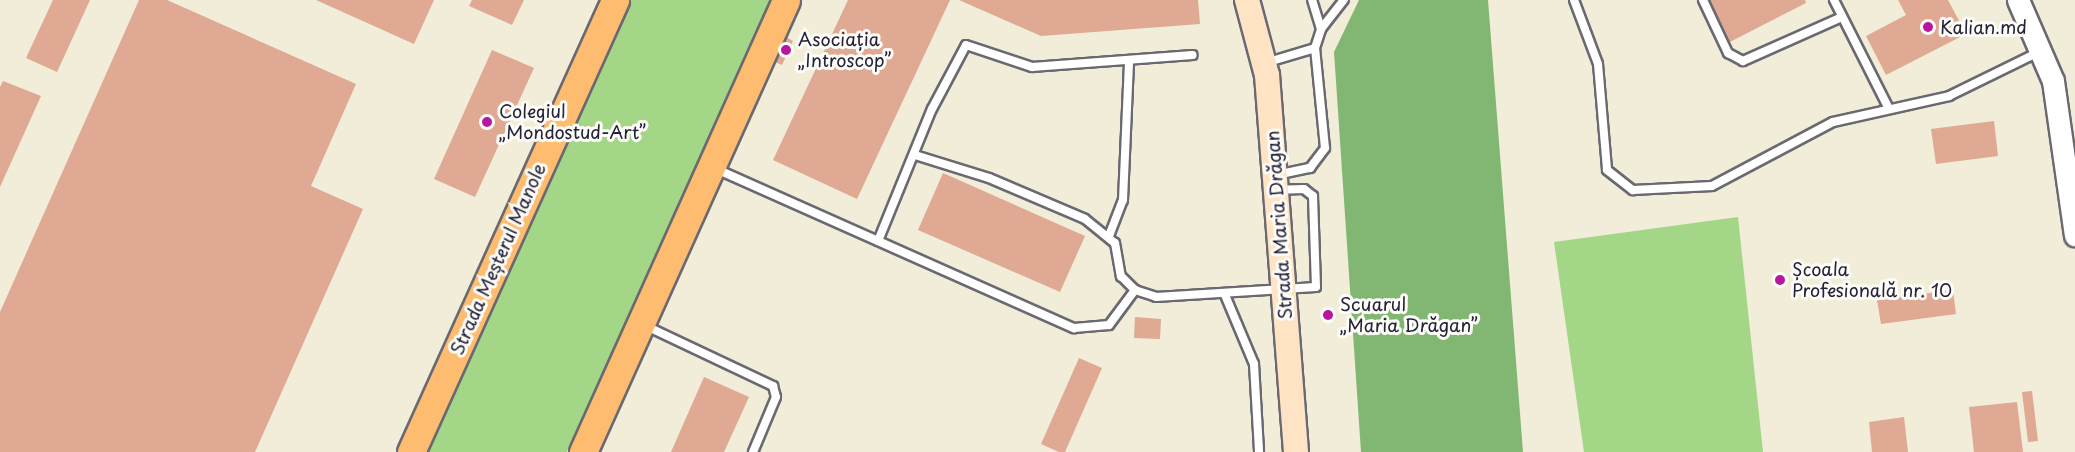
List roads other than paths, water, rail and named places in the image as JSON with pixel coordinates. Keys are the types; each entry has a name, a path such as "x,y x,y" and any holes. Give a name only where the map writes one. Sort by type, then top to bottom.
{"main road":[{"name":"Strada Meșterul Manole","path":"411,452 615,0"},
{"path":"583,452 786,0"},
{"name":"Strada Maria Drăgan","path":"1247,0 1265,63 1296,452"}],"street":[{"path":"2018,0 2054,81 2075,235"}],"lane":[{"path":"1312,0 1320,30"},
{"path":"1276,182 1310,168 1325,148 1314,48 1320,30 1344,0"},
{"path":"1574,0 1598,64 1607,170 1633,190 1712,186 1833,122 1888,107 1949,96 2042,51"},
{"path":"1703,0 1728,53 1743,61 1842,17"},
{"path":"1834,0 1888,107"},
{"path":"878,241 966,45 1032,67 1193,55"},
{"path":"1265,63 1314,48"},
{"path":"1129,61 1123,200 1109,236 1121,276 1135,290 1156,297 1312,290 1318,283 1313,196 1304,189 1276,182"},
{"path":"915,155 989,178 1085,219 1109,236"},
{"path":"711,166 1074,328 1109,325 1135,290"},
{"path":"1225,295 1254,364 1259,452"},
{"path":"641,323 773,386 776,396 753,452"}],"place":[{"name":"Kalian.md","path":"1928,27"},
{"name":"Asociația „Introscop”","path":"786,50"},
{"name":"Colegiul „Mondostud-Art”","path":"487,122"},
{"name":"Școala Profesională nr. 10","path":"1780,280"},
{"name":"Scuarul „Maria Drăgan”","path":"1328,315"}]}
